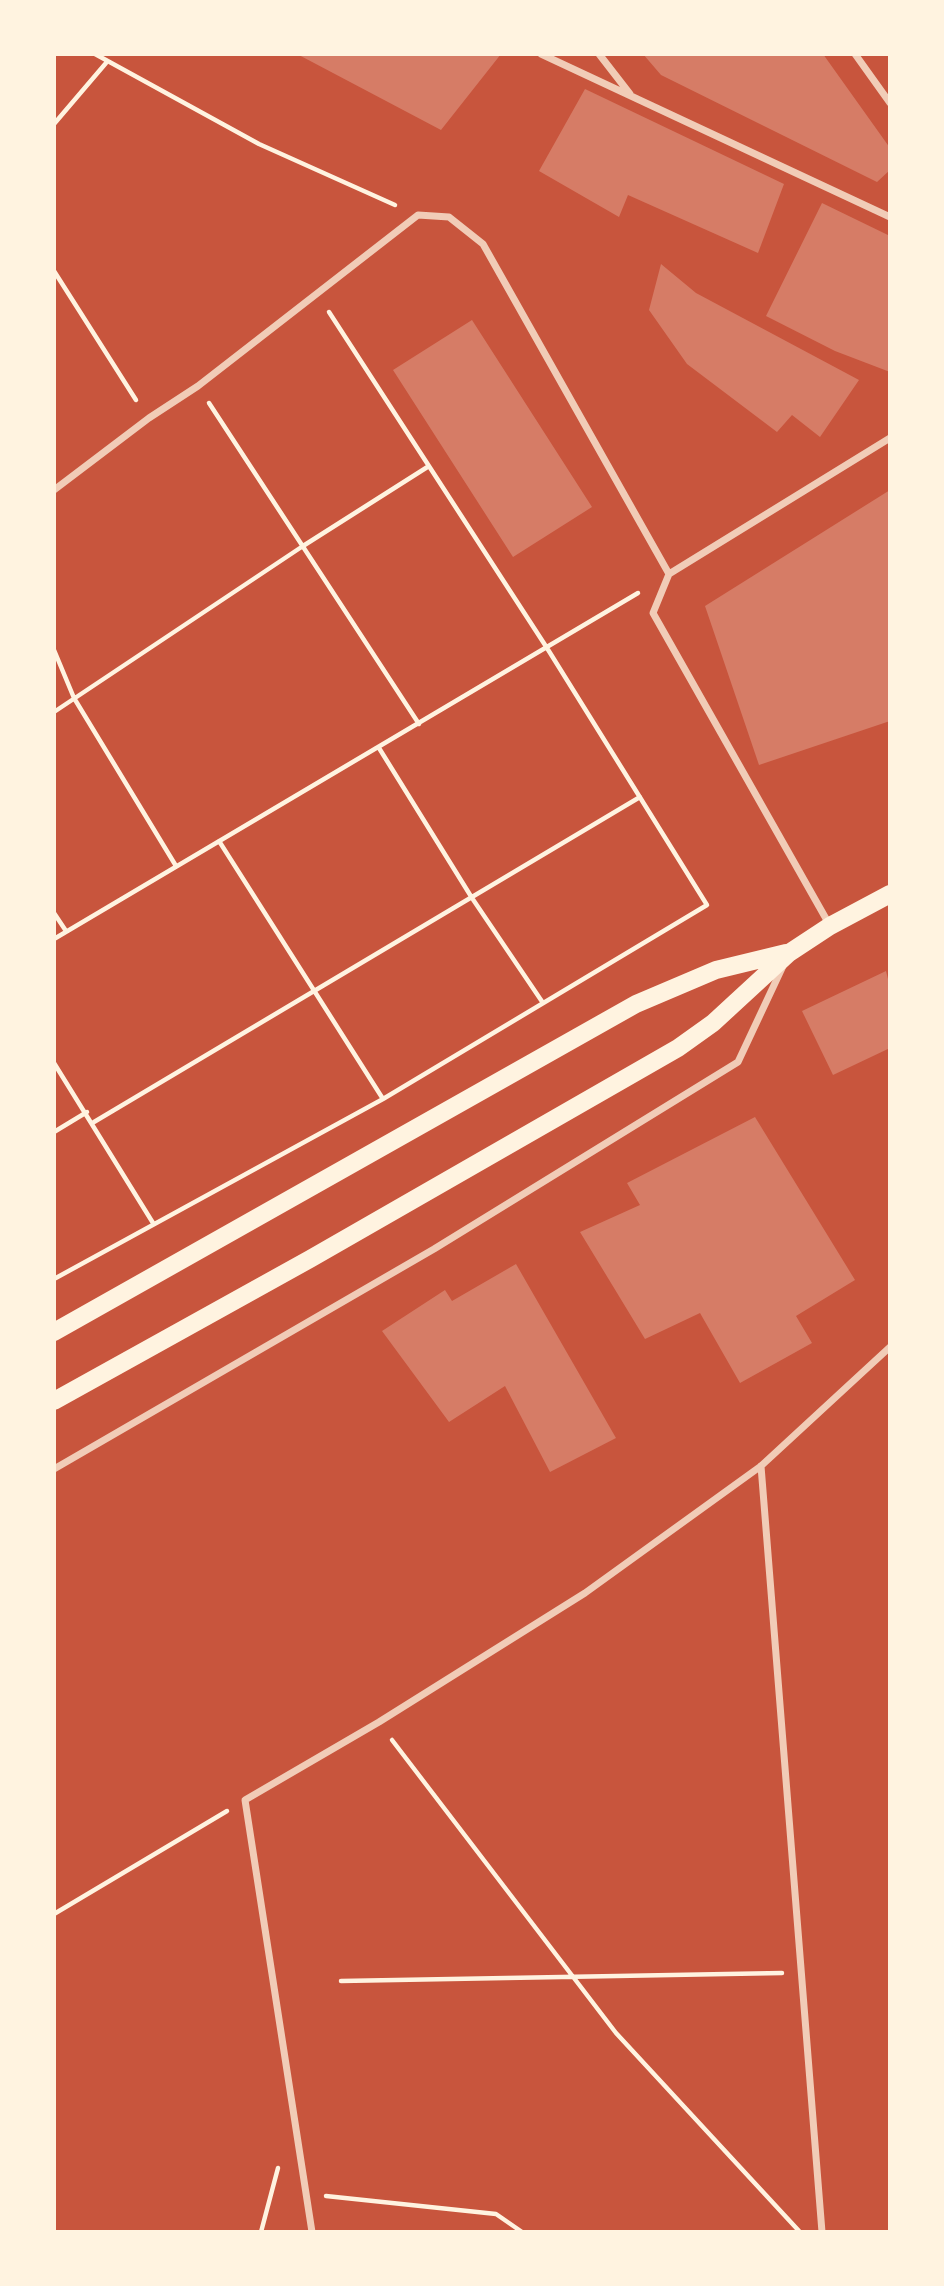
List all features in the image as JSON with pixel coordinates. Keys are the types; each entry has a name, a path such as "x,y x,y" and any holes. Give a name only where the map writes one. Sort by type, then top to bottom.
{"main road":[{"path":"54,1401 310,1259 678,1048 713,1023 789,953 830,926 890,894"},
{"path":"54,1332 636,1004 716,970 789,953"}],"street":[{"path":"541,54 890,217"},
{"path":"599,54 631,95"},
{"path":"855,54 890,103"},
{"path":"54,490 149,418 198,386 418,215 449,217 483,244 669,574"},
{"path":"830,926 653,612 669,574 890,438"},
{"path":"54,1469 434,1249 738,1062 789,953"},
{"path":"312,2232 245,1800 379,1722 585,1593 761,1466 890,1348"},
{"path":"761,1466 822,2232"}],"path":[{"path":"95,54 106,63 259,144 418,215"},
{"path":"54,124 106,63"},
{"path":"54,271 116,372 149,418"},
{"path":"54,1279 383,1099 707,905 547,648 318,294"},
{"path":"198,386 419,724"},
{"path":"54,712 303,545 429,466"},
{"path":"54,939 669,574"},
{"path":"54,650 74,698 177,866"},
{"path":"379,748 472,898 543,1003"},
{"path":"93,1122 640,797"},
{"path":"219,841 383,1099"},
{"path":"54,913 66,931"},
{"path":"54,1063 87,1112 153,1223"},
{"path":"54,1132 87,1112"},
{"path":"379,1722 616,2033 800,2232"},
{"path":"54,1914 245,1800"},
{"path":"341,1981 800,1972"},
{"path":"306,2194 496,2214 522,2232"}],"building":[{"path":"297,54 501,54 441,130"},
{"path":"643,54 823,54 890,148 890,170 877,182 661,75"},
{"path":"585,89 784,184 758,253 628,195 619,217 539,171"},
{"path":"822,203 890,236 890,372 835,351 766,316"},
{"path":"661,264 696,293 859,380 820,437 792,415 777,432 687,364 649,310"},
{"path":"472,320 592,507 513,557 393,370"},
{"path":"890,490 890,721 759,765 705,606"},
{"path":"886,971 890,987 890,1048 833,1075 802,1011"},
{"path":"755,1117 855,1280 796,1316 812,1343 740,1383 700,1313 645,1339 580,1232 640,1205 627,1183"},
{"path":"516,1264 616,1438 550,1472 505,1386 449,1422 382,1331 445,1290 452,1301"}]}
